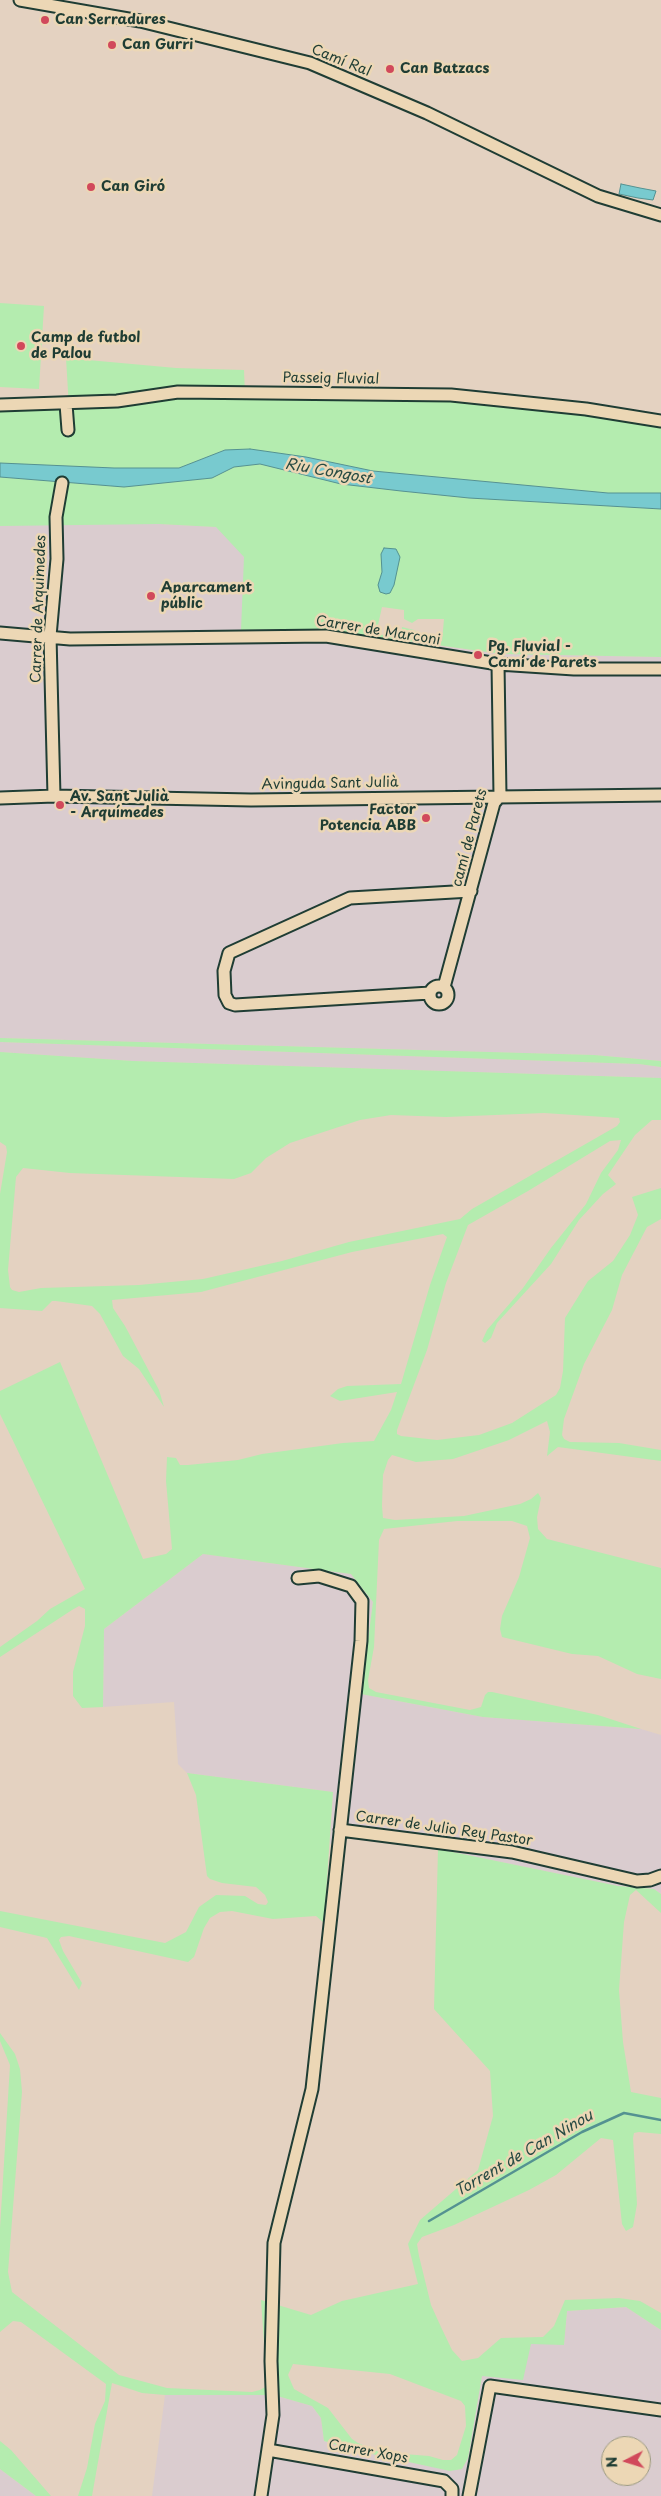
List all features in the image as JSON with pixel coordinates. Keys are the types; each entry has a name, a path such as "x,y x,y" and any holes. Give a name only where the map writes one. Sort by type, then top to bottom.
{"street":[{"name":"Camí Ral","path":"20,0 140,21 310,63 427,113 598,196 661,215"},
{"name":"Passeig Fluvial","path":"0,406 117,401 178,392 451,395 586,408 661,422"},
{"path":"66,404 68,430"},
{"name":"Carrer de Arquimedes","path":"54,796 50,636 57,559 56,517 62,483"},
{"name":"Carrer de Marconi","path":"0,633 70,639 326,636 498,664 574,669 661,670"},
{"name":"camí de Parets","path":"444,987 472,891 494,803 500,796 498,664"},
{"name":"Avinguda Sant Julià","path":"0,798 54,796 252,800 661,794"},
{"path":"430,993 434,1002 444,1003 449,995 444,987 435,987 430,993 235,1006 228,1003 225,995 224,971 229,953 350,898 472,891"},
{"path":"261,2496 273,2415 271,2361 274,2244 312,2089 361,1641 362,1601 351,1586 319,1576 298,1578"},
{"name":"Carrer de Julio Rey Pastor","path":"340,1830 512,1852 637,1881 650,1880 661,1876"},
{"path":"469,2496 490,2386 661,2410"},
{"name":"Carrer Xops","path":"268,2450 444,2481 452,2489 452,2496"}],"shaded area":[{"path":"159,524 294,531 378,604 371,637 502,654 661,657 661,1061 594,1055 0,1038 0,526"},
{"path":"0,1042 639,1064 661,1067 661,1078 133,1061 0,1052"},
{"path":"203,1554 351,1574 373,1602 361,1694 483,1717 641,1729 661,1735 661,1894 654,1889 618,1886 438,1849 346,1838 330,1844 333,1792 187,1773 178,1764 174,1702 103,1707 104,1629"},
{"path":"626,2307 661,2330 661,2496 152,2496 165,2395 274,2395 312,2406 321,2418 324,2441 358,2451 450,2470 462,2469 468,2458 482,2376 531,2344 564,2344 567,2311"},
{"path":"0,2469 36,2496 0,2496"}],"green space":[{"name":"Camp de futbol de Palou","path":"0,303 44,306 39,389 0,387"},
{"path":"66,358 176,368 244,370 245,395 393,401 471,401 570,412 661,426 661,493 608,493 373,471 306,457 259,451 225,450 179,468 114,468 0,463 0,409 69,408"},
{"path":"260,464 341,484 469,498 661,509 661,657 502,654 320,629 241,630 244,557 216,527 159,524 0,526 0,477 124,487 212,478 234,467","holes":["382,607 404,610 404,619 412,623 418,619 444,619 442,641 429,641 414,630 402,627 401,637 376,634"]},
{"path":"0,1038 594,1055 661,1061 661,1067 639,1064 0,1042"},
{"path":"0,1052 133,1061 661,1078 661,1120 652,1120 635,1135 608,1175 616,1184 603,1194 579,1220 551,1264 497,1323 491,1338 485,1343 482,1341 487,1330 523,1288 551,1248 586,1204 601,1173 618,1150 621,1140 610,1141 468,1225 446,1283 427,1350 397,1434 437,1440 479,1435 512,1423 556,1395 560,1388 563,1371 565,1318 588,1281 613,1261 630,1235 638,1215 632,1197 661,1188 661,1219 647,1227 622,1275 612,1310 584,1364 564,1419 562,1435 564,1439 570,1442 619,1443 661,1450 661,1461 558,1447 547,1456 550,1432 547,1421 509,1440 453,1459 416,1462 392,1455 388,1460 383,1475 382,1506 383,1518 395,1520 464,1516 520,1504 538,1493 541,1498 537,1517 538,1529 547,1539 661,1568 661,1679 637,1674 598,1656 572,1654 502,1637 500,1629 502,1616 519,1577 530,1538 527,1526 512,1521 457,1521 384,1529 379,1540 374,1647 368,1680 369,1688 376,1692 470,1710 481,1707 485,1695 488,1692 492,1692 598,1715 641,1729 483,1717 361,1694 373,1602 351,1574 203,1554 104,1629 103,1707 82,1708 73,1696 73,1672 85,1626 85,1609 79,1606 0,1657 0,1647 37,1621 50,1609 85,1589 0,1414 0,1391 60,1362 143,1559 166,1554 172,1549 166,1481 167,1457 176,1458 180,1465 188,1465 238,1460 262,1454 343,1443 374,1441 391,1410 397,1392 340,1401 330,1396 338,1389 347,1386 401,1384 430,1285 447,1237 443,1234 352,1252 201,1292 112,1300 113,1308 125,1326 159,1390 164,1407 139,1369 123,1356 100,1314 92,1306 52,1301 42,1311 0,1308 0,1194 7,1152 6,1146 0,1142","holes":["544,1113 619,1118 620,1122 617,1126 472,1209 460,1219 349,1242 282,1261 203,1279 139,1285 41,1288 19,1292 12,1290 10,1287 8,1270 16,1177 23,1168 70,1173 234,1179 251,1173 266,1158 290,1143 360,1120 391,1115 446,1117"]},
{"path":"187,1773 333,1792 324,1923 316,1916 273,1919 232,1911 220,1912 210,1918 204,1928 194,1957 188,1962 69,1936 61,1937 59,1940 63,1951 82,1983 79,1990 47,1938 0,1927 0,1911 165,1943 186,1932 199,1907 216,1895 245,1896 258,1904 266,1905 268,1902 265,1895 256,1887 222,1883 207,1876 196,1795"},
{"path":"438,1849 618,1886 654,1889 661,1894 661,1913 636,1890 630,1895 624,1922 619,1990 623,2042 631,2092 661,2098 661,2134 634,2133 637,2204 633,2227 626,2231 622,2224 613,2140 601,2138 556,2175 529,2190 454,2225 422,2237 417,2244 431,2305 452,2350 462,2361 478,2358 501,2338 543,2337 554,2326 565,2300 619,2298 640,2301 661,2313 661,2330 626,2307 567,2311 564,2345 531,2344 523,2380 482,2376 468,2458 462,2469 450,2471 358,2451 324,2441 321,2418 312,2406 274,2395 165,2395 142,2393 112,2383 92,2496 78,2496 87,2468 95,2424 105,2401 106,2384 21,2322 13,2321 0,2332 0,2228 10,2065 0,2041 0,2033 15,2054 20,2069 22,2092 8,2272 12,2292 119,2375 167,2388 252,2392 267,2386 261,2300 311,2315 342,2301 418,2284 408,2244 420,2220 478,2170 493,2116 490,2071 434,2009","holes":["293,2364 390,2374 461,2401 465,2406 466,2426 457,2455 451,2460 429,2456 379,2452 358,2443 352,2439 328,2408 294,2389 288,2375"]},
{"path":"0,2441 11,2450 51,2496 36,2496 0,2469"}],"water":[{"path":"621,184 656,191 653,200 619,194"},
{"name":"Riu Congost","path":"250,449 306,457 373,471 608,493 661,493 661,509 469,498 401,491 341,484 260,464 234,467 212,478 124,487 0,477 0,463 114,468 179,468 225,450"},
{"path":"384,548 396,549 400,557 394,585 390,593 386,594 380,592 378,585 382,572 381,554"}],"waterway":[{"name":"Torrent de Can Ninou","path":"429,2221 582,2132 624,2113 661,2120"}],"place":[{"name":"Can Serradures","path":"45,20"},
{"name":"Can Gurri","path":"112,45"},
{"name":"Can Batzacs","path":"390,69"},
{"name":"Can Giró","path":"91,187"},
{"name":"Camp de futbol de Palou","path":"21,346"},
{"name":"Aparcament públic","path":"151,596"},
{"name":"Pg. Fluvial - Camí de Parets","path":"478,655"},
{"name":"Av. Sant Julià - Arquímedes","path":"60,805"},
{"name":"Factor Potencia ABB","path":"426,818"}]}
